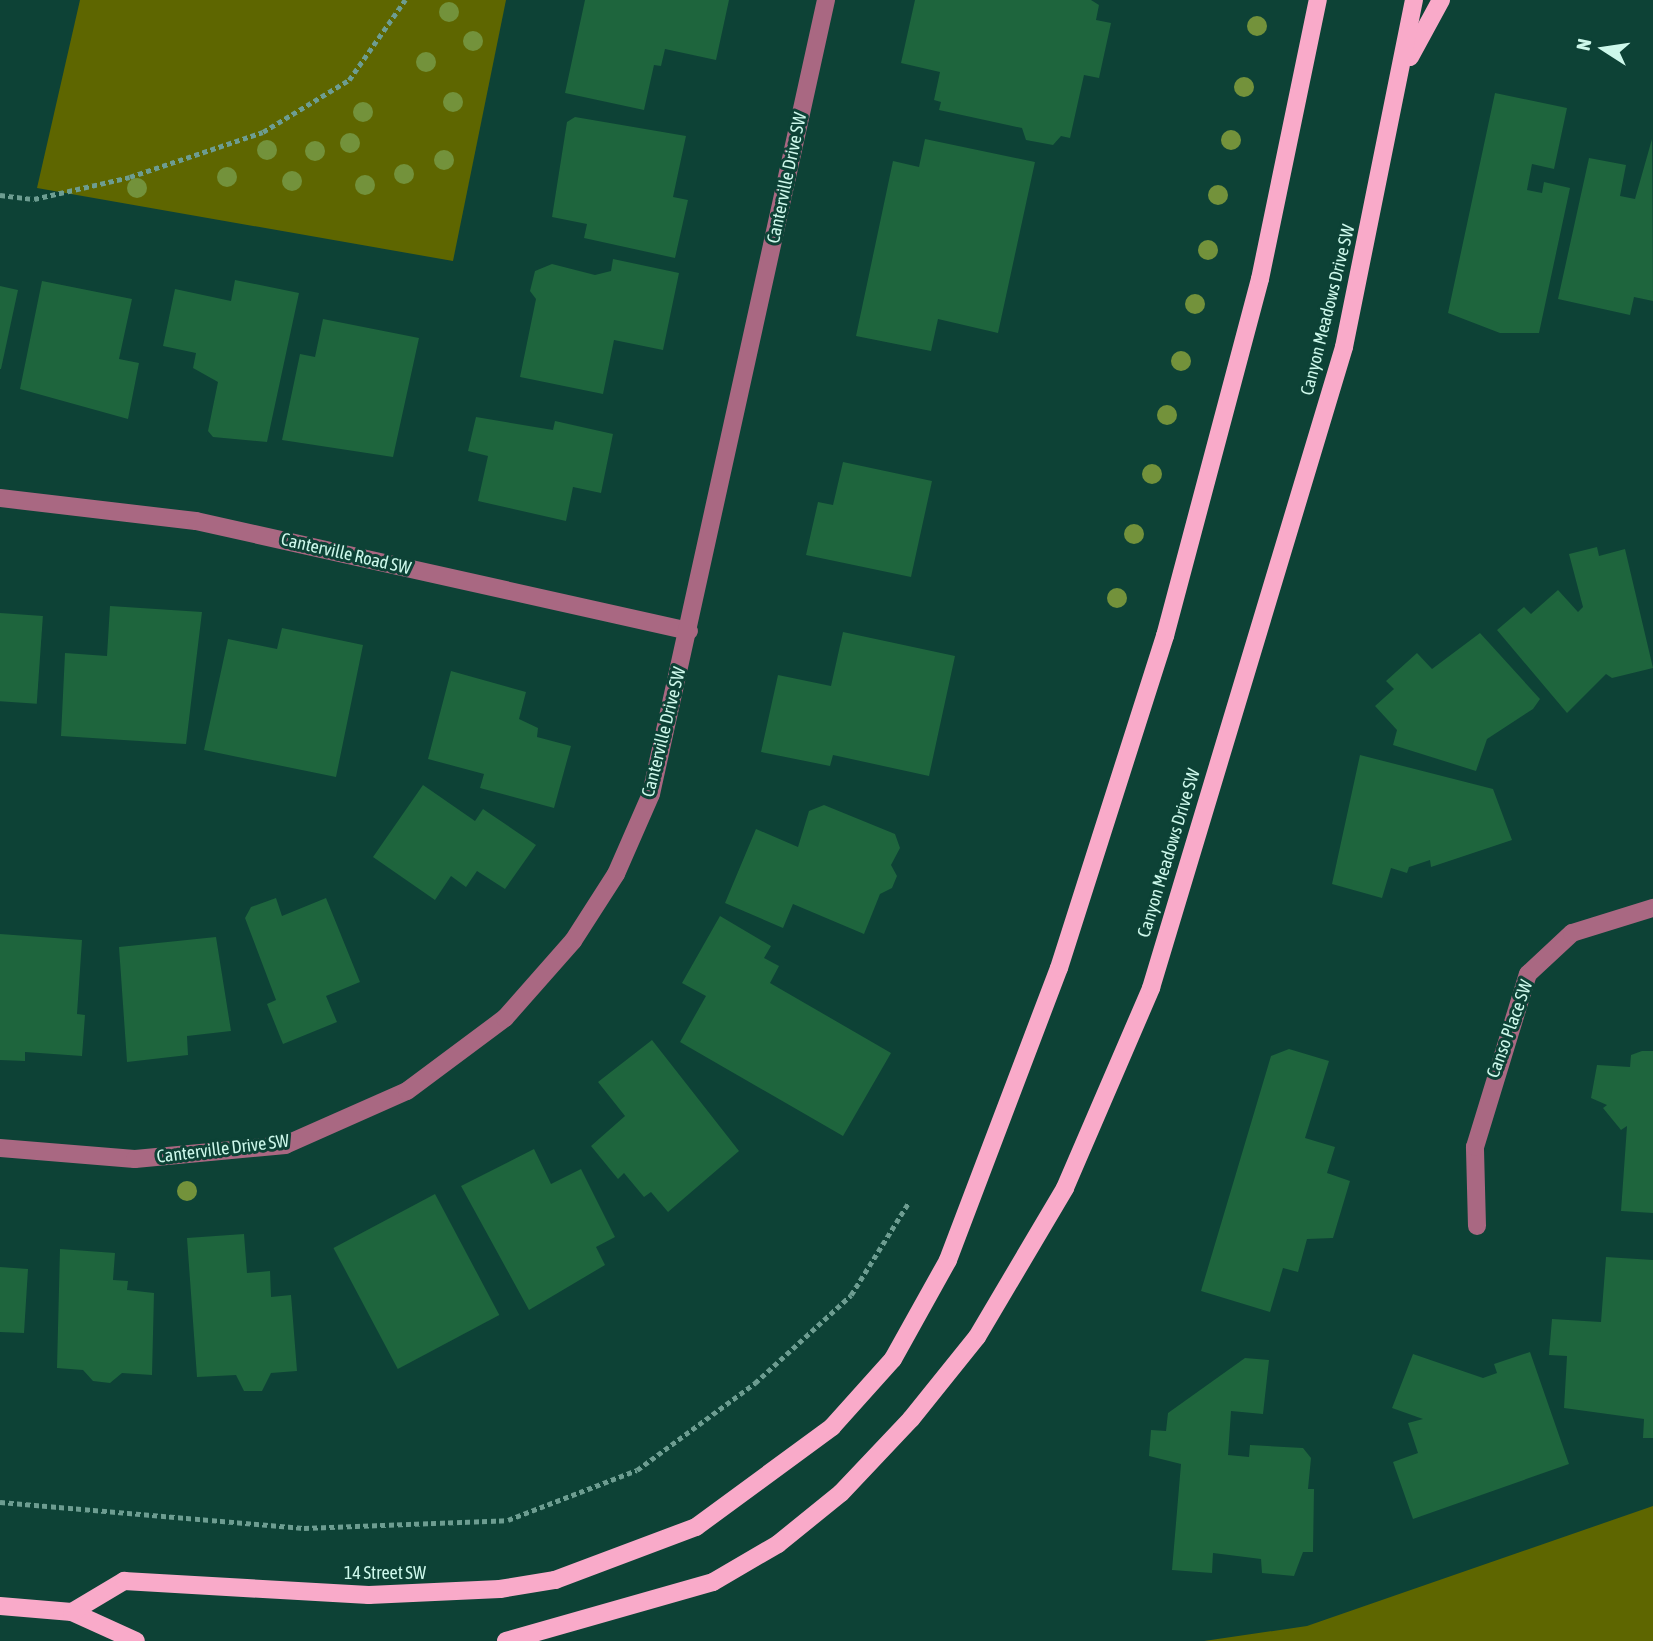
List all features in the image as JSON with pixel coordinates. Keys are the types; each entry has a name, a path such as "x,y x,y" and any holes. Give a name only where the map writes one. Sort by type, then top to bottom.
{"main road":[{"name":"14 Street SW","path":"72,1612 124,1581 369,1595 500,1589 615,1561 696,1527 832,1427 893,1359 948,1260 1059,968 1165,636 1260,279 1318,0"},
{"name":"Canyon Meadows Drive SW","path":"506,1641 713,1582 799,1527 911,1419 977,1337 1066,1188 1151,988 1344,347 1403,69 1414,0"},
{"path":"1403,69 1441,0"},
{"path":"0,1606 72,1612 136,1641"}],"street":[{"name":"Canterville Drive SW","path":"0,1148 135,1158 285,1145 407,1091 505,1018 573,941 616,874 651,794 826,0"},
{"name":"Canterville Road SW","path":"0,498 196,521 689,631"},
{"name":"Canso Place SW","path":"1477,1226 1475,1147 1528,974 1572,933 1653,908"}],"path":[{"path":"0,195 34,199 130,177 263,132 349,80 405,0"},
{"path":"0,1502 304,1528 508,1520 636,1470 755,1382 851,1295 909,1202"}],"green space":[{"path":"80,0 506,0 453,261 37,188"},
{"path":"1653,1506 1653,1641 1204,1641 1307,1626"}],"building":[{"path":"585,0 729,0 716,60 665,49 661,66 654,65 644,110 565,93"},
{"path":"915,0 1091,0 1099,5 1096,20 1111,23 1099,78 1084,75 1070,138 1061,136 1053,145 1026,140 1022,128 939,110 941,102 934,100 940,72 901,63"},
{"path":"1495,93 1567,108 1554,169 1532,164 1527,190 1542,193 1544,182 1570,188 1539,333 1500,333 1448,313"},
{"path":"575,117 686,136 673,197 688,200 675,258 584,238 587,224 552,217 567,122"},
{"path":"925,139 1035,162 998,333 938,319 931,351 856,336 893,161 919,167"},
{"path":"1652,139 1653,301 1634,297 1630,315 1558,299 1589,158 1626,165 1620,196 1635,199"},
{"path":"613,259 679,273 663,350 614,340 603,394 520,377 536,299 530,291 535,271 552,264 595,275 611,271"},
{"path":"235,280 299,293 267,442 213,437 208,431 218,382 193,368 196,353 163,346 175,289 231,301"},
{"path":"42,281 132,299 119,359 139,363 128,419 20,389"},
{"path":"0,286 18,290 1,369 0,369"},
{"path":"323,319 419,338 393,457 282,440 300,354 315,357"},
{"path":"476,417 553,430 555,421 613,434 601,493 573,487 566,521 478,501 488,456 468,451"},
{"path":"843,462 932,481 911,577 806,555 818,502 833,505"},
{"path":"1597,547 1599,556 1625,549 1653,668 1612,678 1606,674 1567,713 1497,630 1524,607 1531,614 1558,590 1578,612 1583,607 1569,554"},
{"path":"110,606 202,612 186,744 61,736 65,653 107,656"},
{"path":"0,613 43,616 37,704 0,701"},
{"path":"282,628 363,645 336,777 204,750 228,639 277,649"},
{"path":"843,632 955,656 929,776 833,755 830,766 761,752 778,675 831,686"},
{"path":"1480,633 1540,699 1533,709 1487,739 1476,771 1393,745 1397,730 1375,706 1394,689 1386,681 1417,653 1432,669"},
{"path":"451,671 526,692 519,719 538,728 537,737 571,746 554,808 480,788 484,774 428,759"},
{"path":"1360,755 1493,789 1512,840 1431,867 1430,860 1409,867 1407,873 1391,868 1382,898 1332,884"},
{"path":"423,785 475,821 483,809 536,845 505,889 477,871 466,887 451,876 435,900 373,857"},
{"path":"824,805 895,834 900,848 891,865 897,876 892,888 880,894 864,934 793,904 783,928 725,903 756,829 798,847 809,811"},
{"path":"276,898 282,916 326,898 360,982 326,996 337,1022 283,1044 267,1004 276,1000 245,918 251,907"},
{"path":"720,916 771,946 764,958 779,966 770,983 891,1053 843,1136 680,1042 706,996 682,983"},
{"path":"0,934 82,940 77,1014 85,1015 82,1056 25,1052 25,1061 0,1060"},
{"path":"216,937 231,1031 187,1036 188,1055 127,1062 119,947"},
{"path":"652,1040 739,1151 668,1212 651,1192 644,1197 624,1173 618,1179 591,1146 625,1116 598,1082"},
{"path":"1289,1049 1329,1061 1305,1138 1335,1147 1327,1173 1350,1181 1333,1238 1307,1239 1298,1272 1283,1268 1270,1312 1201,1291 1271,1056"},
{"path":"1653,1051 1653,1213 1621,1211 1627,1126 1621,1130 1603,1108 1607,1105 1591,1098 1597,1065 1630,1067 1631,1055"},
{"path":"534,1149 551,1184 581,1169 615,1237 596,1247 605,1265 529,1310 461,1186"},
{"path":"435,1194 499,1315 398,1369 333,1248"},
{"path":"244,1234 247,1273 270,1271 271,1297 291,1295 297,1371 271,1373 262,1391 244,1391 236,1375 197,1377 187,1238"},
{"path":"60,1249 115,1253 113,1280 128,1281 127,1290 154,1293 152,1375 122,1373 110,1383 93,1381 83,1370 57,1368"},
{"path":"1606,1257 1653,1260 1653,1438 1643,1438 1644,1419 1564,1408 1567,1356 1549,1355 1552,1319 1601,1322"},
{"path":"0,1267 28,1269 24,1333 0,1332"},
{"path":"1530,1352 1569,1464 1413,1519 1393,1462 1418,1453 1408,1423 1423,1419 1392,1408 1413,1354 1483,1378 1497,1373 1494,1364"},
{"path":"1245,1358 1269,1360 1263,1414 1231,1411 1228,1455 1249,1457 1250,1445 1303,1448 1311,1458 1308,1489 1314,1489 1313,1552 1303,1552 1294,1576 1262,1573 1261,1559 1213,1553 1212,1573 1172,1570 1181,1464 1149,1456 1151,1430 1166,1431 1168,1413"}]}
